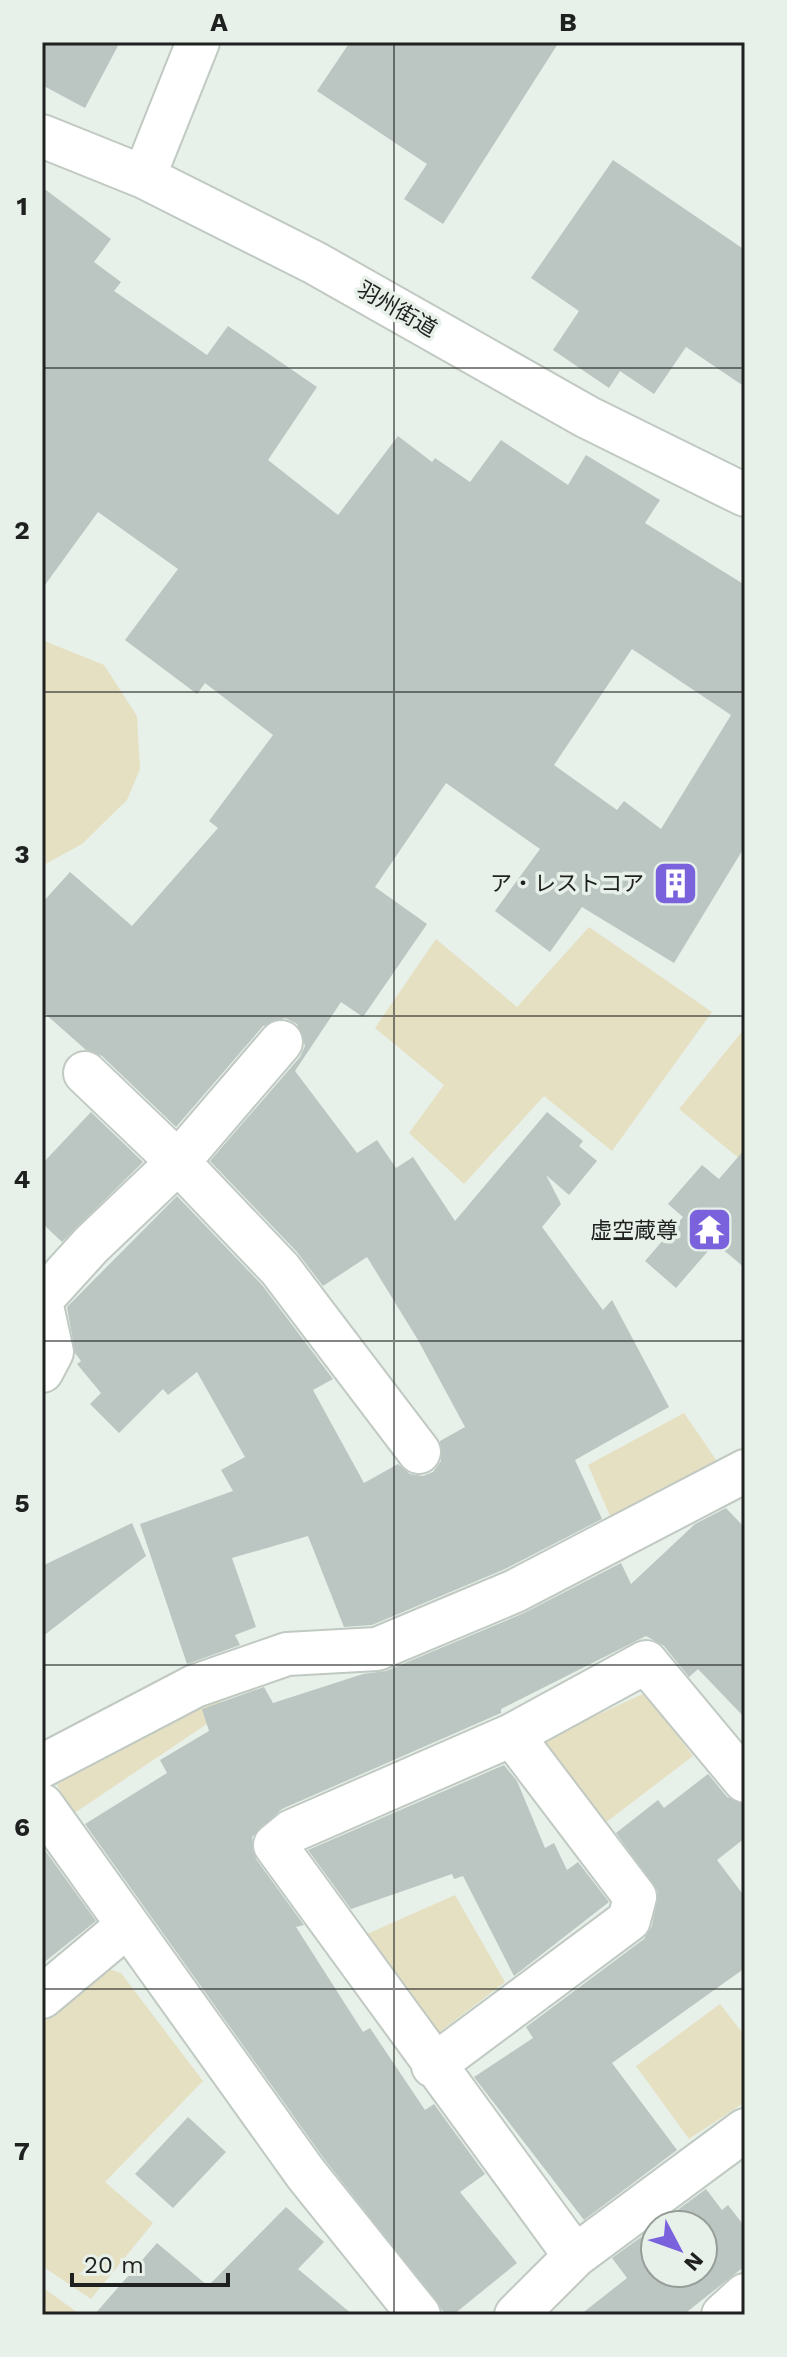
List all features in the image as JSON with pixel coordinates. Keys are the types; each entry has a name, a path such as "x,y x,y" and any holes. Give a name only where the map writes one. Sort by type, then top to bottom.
{"street":[{"path":"144,177 198,42"},
{"name":"羽州街道","path":"42,136 144,177 315,263 587,417 745,495"},
{"path":"42,1299 91,1245 178,1162 281,1042"},
{"path":"85,1073 178,1162 280,1269 419,1452"},
{"path":"42,1306 52,1352 42,1371"},
{"path":"42,1766 195,1686 287,1654 377,1649 515,1591 745,1471"},
{"path":"575,2256 433,2066 275,1845 292,1831 512,1735 646,1662 745,1781"},
{"path":"433,2066 629,1920 635,1897 512,1735"},
{"path":"42,1805 306,2174 419,2315"},
{"path":"42,1997 127,1926"},
{"path":"516,2315 575,2256 745,2130"},
{"path":"723,2315 745,2295"}],"shaded area":[{"path":"42,640 104,665 137,716 140,769 127,800 82,844 42,866"},
{"path":"589,927 712,1012 612,1151 544,1096 464,1184 409,1133 444,1085 375,1028 436,939 517,1007"},
{"path":"745,1028 745,1154 741,1160 679,1109"},
{"path":"684,1413 719,1464 610,1516 588,1465"},
{"path":"645,1693 693,1756 605,1823 538,1742"},
{"path":"218,1694 226,1711 73,1814 56,1783 179,1710"},
{"path":"455,1895 505,1982 432,2038 367,1934"},
{"path":"109,1969 121,1973 203,2081 105,2182 153,2223 91,2299 42,2266 42,2020"},
{"path":"720,2004 745,2036 745,2102 689,2139 636,2066"},
{"path":"42,2287 77,2312 75,2315 42,2315"}],"building":[{"path":"42,42 120,42 85,108 42,85"},
{"path":"350,42 559,42 443,224 404,199 427,164 317,91"},
{"path":"613,160 745,250 745,387 686,347 654,394 620,371 609,388 553,350 579,311 531,278"},
{"path":"42,187 111,239 94,262 121,282 114,291 207,355 228,326 317,387 268,460 338,515 398,436 432,462 435,458 470,482 501,440 568,485 586,455 660,500 645,523 745,585 745,846 674,963 582,907 550,952 495,911 540,849 446,783 375,887 427,924 363,1017 341,1002 295,1071 357,1153 377,1140 396,1168 413,1157 455,1221 547,1112 583,1141 579,1146 597,1161 569,1195 546,1175 561,1204 542,1227 603,1310 612,1300 669,1407 575,1460 602,1519 505,1569 372,1625 344,1627 308,1536 232,1558 256,1627 235,1635 240,1645 187,1664 140,1524 233,1491 221,1470 245,1457 197,1372 168,1395 163,1389 119,1433 90,1404 101,1393 77,1364 81,1361 75,1353 67,1307 177,1196 262,1285 333,1379 313,1390 364,1483 398,1464 410,1474 423,1476 433,1472 441,1461 440,1441 465,1427 418,1340 367,1257 323,1286 297,1252 210,1161 300,1057 305,1046 297,1024 285,1018 263,1026 176,1127 102,1056 86,1050 42,1011 42,903 70,872 132,926 218,828 209,821 273,735 205,683 197,694 125,640 178,569 98,512 42,589","holes":["632,649 731,715 661,829 624,801 617,810 554,765"]},
{"path":"91,1112 143,1162 62,1242 42,1223 42,1164"},
{"name":"虚空蔵尊","path":"745,1149 745,1268 715,1243 676,1288 645,1261 683,1217 668,1204 702,1165 719,1179"},
{"path":"726,1508 745,1528 745,1718 698,1669 689,1677 664,1646 646,1636 501,1709 501,1713 282,1809 252,1837 256,1859 304,1925 296,1927 363,2032 370,2028 425,2110 434,2104 485,2174 460,2192 517,2263 453,2315 446,2315 325,2160 85,1824 167,1773 160,1760 209,1731 202,1709 264,1687 273,1703 363,1674 386,1671 524,1613 621,1563 631,1584 695,1524"},
{"path":"132,1523 146,1556 42,1637 42,1566"},
{"path":"504,1765 517,1781 545,1848 554,1843 567,1870 578,1862 609,1902 514,1976 463,1876 454,1879 452,1874 351,1909 308,1850"},
{"path":"708,1774 727,1797 745,1804 745,1838 717,1860 745,1897 745,1968 612,2063 677,2150 584,2220 474,2077 533,2038 526,2027 644,1939 652,1926 658,1892 616,1833 658,1800 664,1808"},
{"path":"42,1850 96,1921 42,1964"},
{"path":"188,2117 226,2152 173,2208 135,2174"},
{"path":"706,2189 722,2210 728,2205 745,2227 745,2266 719,2287 719,2209 679,2209"},
{"path":"286,2207 324,2242 298,2269 353,2315 94,2315 157,2243 208,2286"},
{"path":"639,2239 639,2289 716,2289 683,2315 580,2315 627,2278 612,2258"}],"place":[{"name":"ア・レストコア","path":"675,883"},
{"name":"虚空蔵尊","path":"709,1230"}]}
